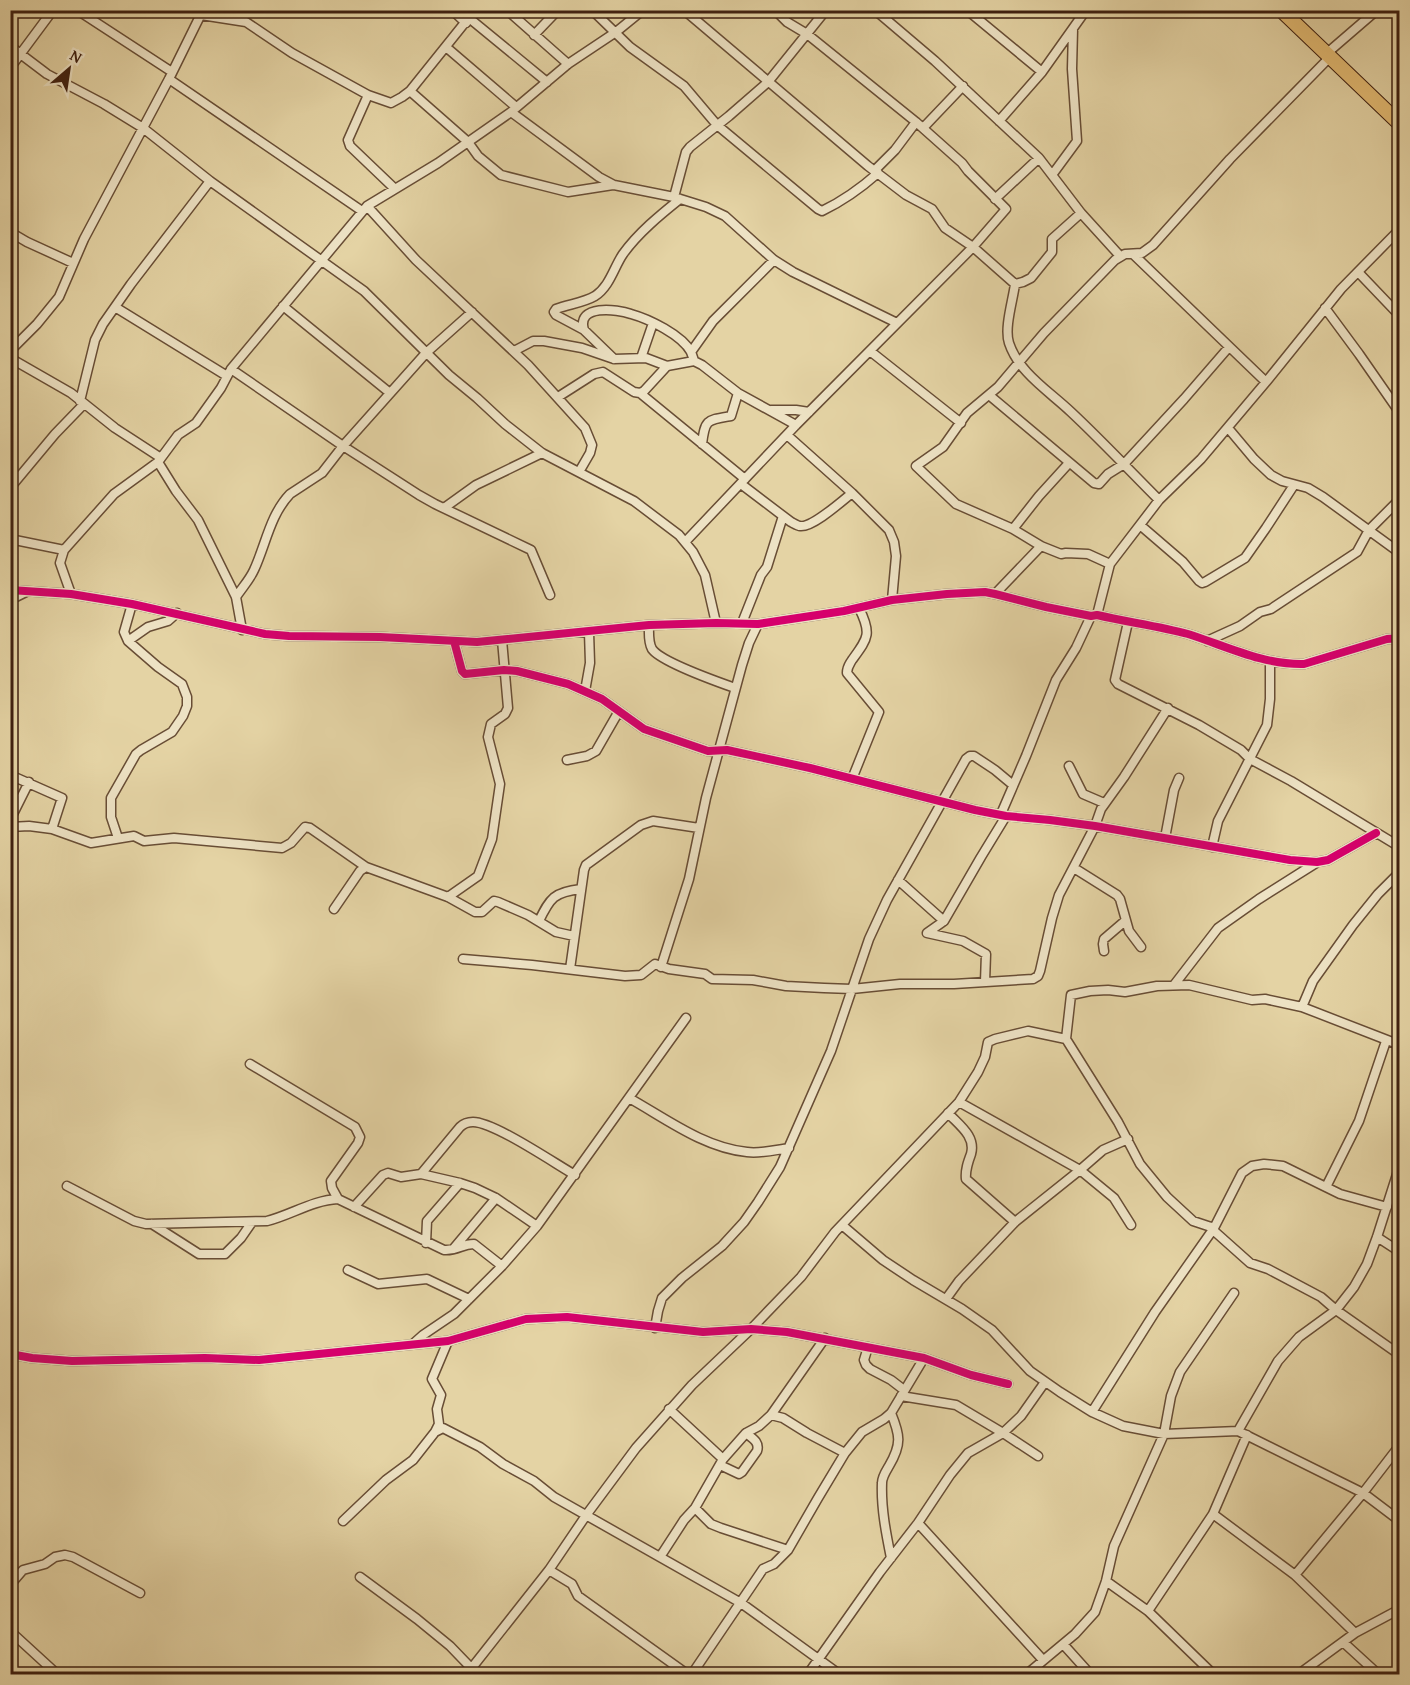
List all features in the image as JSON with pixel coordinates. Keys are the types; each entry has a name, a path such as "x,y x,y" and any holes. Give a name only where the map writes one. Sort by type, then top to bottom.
{"main road":[{"path":"1281,10 1400,124"}],"street":[{"path":"10,68 53,10"},
{"path":"78,10 364,209 514,351 585,428 592,445 591,453 579,472"},
{"path":"452,10 470,17 547,82"},
{"path":"507,10 568,64"},
{"path":"534,35 558,10"},
{"path":"592,10 630,47 684,86 717,124 822,211 856,191 919,125 963,86"},
{"path":"70,594 60,563 64,550 114,494 159,460 178,435 196,423 229,373 364,209 514,110 568,64 616,32 643,10"},
{"path":"684,10 876,172 906,195 932,209 945,228 973,247 1015,284"},
{"path":"686,541 796,425 973,247 1006,209 968,171 963,163 919,125 807,34 787,22 775,10"},
{"path":"614,359 584,330 554,312 556,309 584,302 603,289 627,250 677,198 686,152 694,142 768,82 826,10"},
{"path":"875,10 963,86 1039,158 1080,213 1120,256"},
{"path":"967,10 1042,72"},
{"path":"999,121 1042,72 1086,10"},
{"path":"1110,564 1088,554 1066,552 1061,554 956,504 916,466 943,447 975,405 998,387 1079,296 1120,256 1142,253 1153,245 1230,159 1328,56 1377,10"},
{"path":"10,351 50,310 66,283 84,239 170,75 199,12 246,22 292,53 368,95 391,103 410,91 470,17"},
{"path":"1052,175 1077,141 1072,69 1073,29"},
{"path":"10,46 47,74 143,128 210,181 364,291 426,353 505,424 542,453 634,501 679,535 686,541 705,575 716,623"},
{"path":"446,47 514,110 590,170 614,185"},
{"path":"410,91 468,142 478,156 496,173 568,192 614,185 677,198 706,207 725,216 774,260 793,272 897,323"},
{"path":"368,95 348,140 350,146 395,189"},
{"path":"995,199 1039,158"},
{"path":"10,488 82,402 98,332 210,181"},
{"path":"1015,284 1031,278 1052,252 1052,239 1080,213"},
{"path":"985,982 986,954 963,941 927,933 944,921 1004,815 1013,785 1056,680 1094,615 1110,564 1159,500 1201,459 1228,428 1325,308 1400,229"},
{"path":"10,232 73,263"},
{"path":"1133,254 1266,382"},
{"path":"640,393 667,366 693,356 713,321 774,260"},
{"path":"1358,272 1400,316"},
{"path":"1015,284 1008,333 1009,343 1018,362 1159,500"},
{"path":"283,306 390,393"},
{"path":"115,307 229,373 419,495 531,550 550,595"},
{"path":"1325,308 1400,413"},
{"path":"584,330 582,324 593,311 629,313 654,323 685,344 702,365 738,393 796,425"},
{"path":"236,597 252,574 270,525 286,498 318,477 426,353 472,312"},
{"path":"640,358 654,323"},
{"path":"514,351 533,341 544,341 582,348 614,359 646,358 667,366"},
{"path":"988,395 1069,463 1094,483 1099,484 1108,474 1124,464 1229,347"},
{"path":"870,351 961,423"},
{"path":"10,358 61,387 159,460 176,491 198,520 236,597 242,630"},
{"path":"558,397 594,374 603,372 634,392 640,393 783,516 800,526 817,520 852,493"},
{"path":"702,444 704,427 711,419 731,416 738,393"},
{"path":"771,410 809,412"},
{"path":"1228,428 1271,475 1282,481 1308,488 1323,497 1400,553"},
{"path":"787,435 886,526 894,542 895,569 892,600"},
{"path":"444,508 476,486 542,453"},
{"path":"1012,529 1069,463"},
{"path":"1140,525 1183,562 1199,581 1205,582 1245,558 1294,485"},
{"path":"1207,641 1240,626 1260,612 1271,609 1360,550 1369,530 1400,499"},
{"path":"742,623 761,575 767,567 783,516"},
{"path":"10,539 64,550"},
{"path":"994,594 1041,546"},
{"path":"10,590 70,594 132,604 242,630 289,636 477,642 649,625 758,624 859,608 892,600 986,592 1046,607 1187,634 1270,661 1304,664 1387,639 1400,638"},
{"path":"10,600 27,592"},
{"path":"118,838 111,817 111,798 136,754 172,732 187,706 187,697 182,684 128,641 124,632 132,604"},
{"path":"852,779 879,712 847,673 847,667 866,638 867,624 859,608"},
{"path":"128,641 148,627 168,621 177,613"},
{"path":"1128,622 1115,680 1118,684 1168,708 1241,750 1250,759 1292,781 1400,847"},
{"path":"661,967 689,879 699,828 735,688 749,643 758,624"},
{"path":"649,625 649,641 654,652 735,688"},
{"path":"585,691 590,663 589,632"},
{"path":"448,897 478,876 492,839 500,784 488,737 490,723 505,714 508,708 502,640"},
{"path":"454,641 463,673 517,671 553,680 602,699 651,732 708,751 728,750 1004,815 1095,826 1290,860 1317,862 1328,860 1376,833"},
{"path":"1212,847 1218,821 1267,725 1270,661"},
{"path":"463,958 625,976 641,975 654,964 688,973 705,974 712,979 753,980 786,986 852,989 900,984 1025,981 1038,976 1059,895 1095,826 1104,803 1114,792 1168,708"},
{"path":"567,760 586,756 598,749 619,711"},
{"path":"655,1328 662,1298 682,1278 722,1246 744,1222 780,1167 831,1051 869,939 887,900 966,759 974,756 1013,785"},
{"path":"1069,766 1083,794 1104,803"},
{"path":"10,776 62,798 52,829"},
{"path":"1165,838 1174,790 1179,778"},
{"path":"10,820 28,782"},
{"path":"570,969 586,865 641,825 653,821 699,828"},
{"path":"10,827 29,826 52,829 92,843 134,836 144,841 174,838 282,848 291,843 305,827 310,828 366,867 448,897 478,913 494,901 539,921 556,932 574,936"},
{"path":"1174,985 1218,928 1317,862"},
{"path":"334,909 360,871 366,867"},
{"path":"1074,868 1117,895 1125,921 1141,947"},
{"path":"1302,1007 1313,981 1353,925 1378,894 1400,872"},
{"path":"898,880 944,921"},
{"path":"539,921 550,900 565,891 581,889"},
{"path":"1104,951 1102,944 1104,939 1125,921"},
{"path":"1400,1045 1302,1007 1265,999 1252,1000 1189,984 1157,986 1125,992 1099,991 1071,995 1066,1039 1128,1139 1140,1164 1167,1197 1193,1221 1213,1228 1250,1263 1268,1269 1321,1297 1400,1355"},
{"path":"414,1344 470,1299 537,1226 686,1017"},
{"path":"360,1577 450,1646 472,1673 636,1448 692,1385 801,1277 827,1241 958,1102 985,1057 988,1042 1028,1031 1066,1039"},
{"path":"1326,1187 1359,1121 1386,1041"},
{"path":"250,1064 355,1127 359,1132 358,1143 331,1181 338,1199"},
{"path":"629,1098 699,1137 729,1149 754,1153 789,1148"},
{"path":"958,1102 1080,1170 1114,1198 1131,1225"},
{"path":"948,1113 969,1134 972,1142 966,1179 1015,1222"},
{"path":"421,1174 460,1126 474,1122 492,1127 575,1175"},
{"path":"946,1299 959,1281 1015,1222 1103,1150 1128,1139"},
{"path":"1092,1412 1155,1312 1213,1228 1242,1173 1252,1166 1264,1164 1283,1166 1354,1200 1387,1207"},
{"path":"1238,1431 1278,1361 1299,1337 1336,1310 1354,1287 1377,1237 1400,1165"},
{"path":"354,1207 383,1175 388,1173 401,1177 421,1174 460,1183 496,1198 537,1226"},
{"path":"426,1243 427,1221 460,1183"},
{"path":"67,1186 134,1221 151,1224 252,1222 281,1217 325,1200 338,1199 444,1250 452,1251 474,1244 502,1266"},
{"path":"452,1251 496,1198"},
{"path":"151,1224 202,1255 225,1254 242,1238 252,1222"},
{"path":"842,1225 883,1260 992,1330 1030,1371 1092,1412 1123,1426 1164,1434 1238,1431 1363,1493 1400,1521"},
{"path":"1377,1237 1400,1252"},
{"path":"348,1269 378,1284 427,1279 470,1299"},
{"path":"1027,1674 1063,1644 1095,1612 1106,1581 1114,1546 1164,1434 1171,1396 1180,1372 1234,1293"},
{"path":"10,1354 72,1361 205,1358 259,1360 447,1341 526,1319 567,1317 703,1332 751,1329 825,1338 924,1358 971,1375 1008,1384"},
{"path":"428,1332 438,1342"},
{"path":"660,1557 684,1520 695,1508 722,1462 746,1432 759,1426 771,1415 825,1338"},
{"path":"343,1521 386,1480 413,1460 435,1432 439,1425 437,1409 441,1395 432,1377 447,1341"},
{"path":"868,1347 864,1360 866,1365 891,1380 902,1393 956,1405 1038,1456"},
{"path":"692,1674 763,1569 774,1564 788,1550 845,1452 862,1432 891,1413 924,1358"},
{"path":"808,1674 950,1474 968,1454 1003,1433 1021,1416 1045,1382"},
{"path":"669,1409 734,1473 742,1472 758,1448 746,1432"},
{"path":"891,1413 898,1431 897,1454 882,1480 884,1528 891,1558"},
{"path":"771,1415 783,1418 845,1452"},
{"path":"435,1432 442,1428 480,1447 503,1464 534,1481 554,1497 741,1603 839,1674"},
{"path":"1148,1611 1213,1514 1247,1435"},
{"path":"1295,1575 1400,1445"},
{"path":"695,1508 711,1524 788,1550"},
{"path":"1213,1514 1295,1575 1355,1633"},
{"path":"918,1522 1043,1660"},
{"path":"10,1585 23,1570 65,1555 73,1557 140,1593"},
{"path":"549,1570 572,1584 578,1596 687,1674"},
{"path":"1106,1581 1148,1611 1213,1674"},
{"path":"1299,1674 1355,1633 1400,1609"},
{"path":"10,1631 57,1674"},
{"path":"1343,1642 1378,1674"},
{"path":"1063,1644 1090,1674"}],"cycle path":[{"path":"10,590 71,594 132,604 265,634 289,636 380,637 477,642 649,625 758,624 844,611 892,600 985,592 1046,607 1177,631 1245,654 1289,663 1304,664 1387,639 1400,638"},
{"path":"454,641 462,671 465,674 517,671 568,684 602,699 644,729 708,751 727,750 810,768 975,810 1006,816 1095,826 1290,860 1317,862 1328,860 1376,833"},
{"path":"10,1354 72,1361 205,1358 259,1360 448,1341 526,1319 567,1317 703,1332 751,1329 787,1332 924,1358 971,1375 1008,1384"}]}
